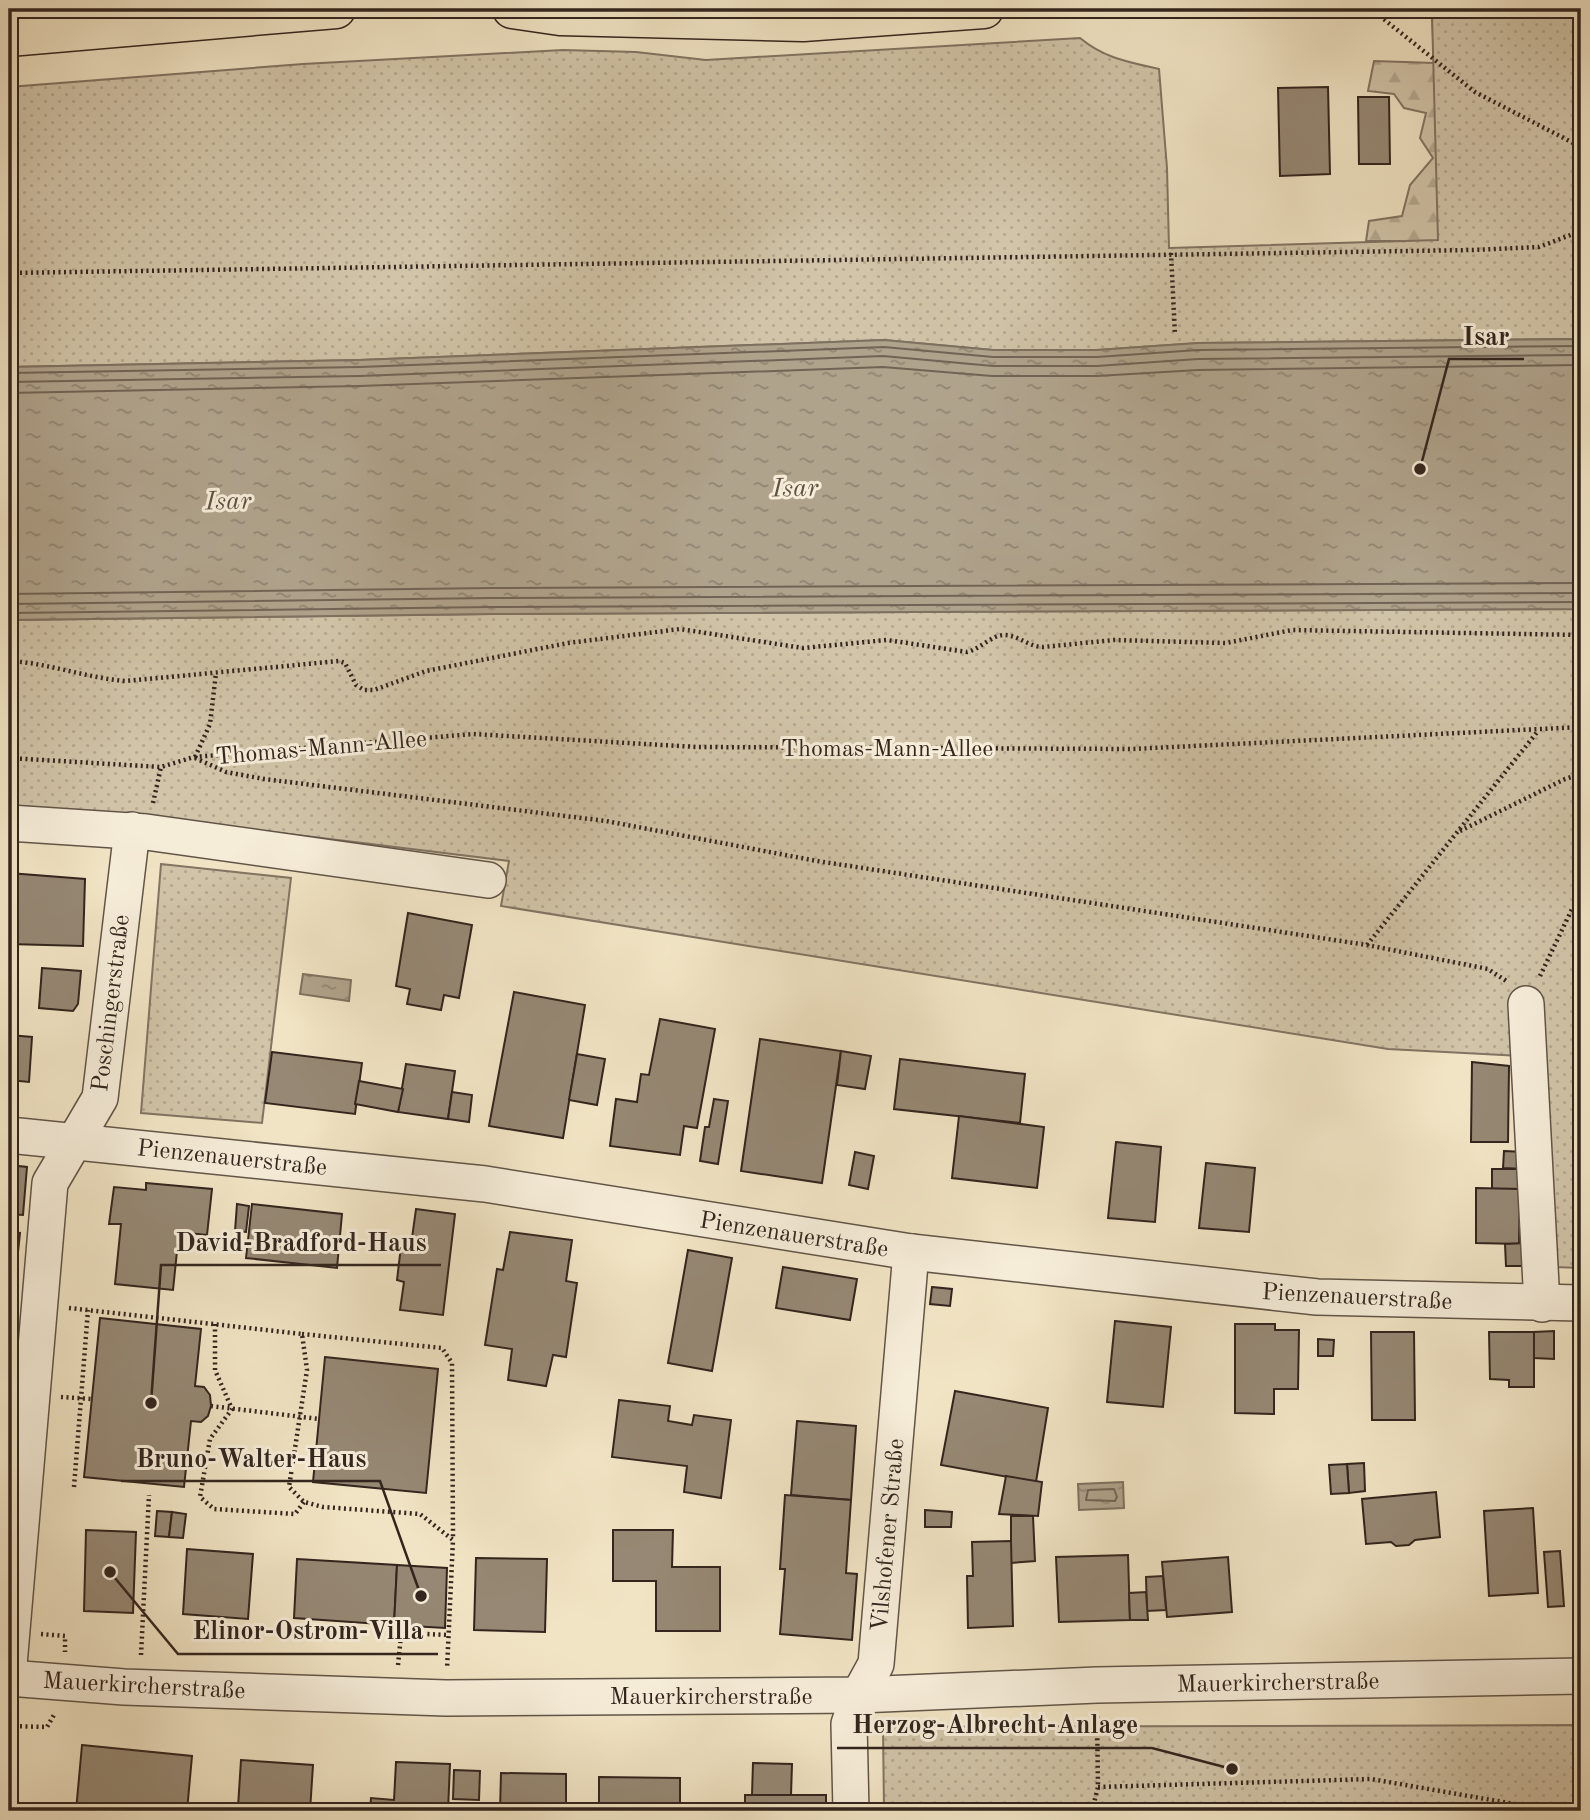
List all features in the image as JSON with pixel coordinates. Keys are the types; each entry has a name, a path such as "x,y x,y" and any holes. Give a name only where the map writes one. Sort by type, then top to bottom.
{"main road":[{"path":"9,37 336,9"},
{"path":"512,9 560,16 803,22 984,9"}],"street":[{"path":"9,823 132,830 488,880"},
{"name":"Poschingerstraße","path":"9,1665 50,1183 100,1098 132,830"},
{"path":"1527,1004 1542,1304"},
{"name":"Pienzenauerstraße","path":"9,1135 485,1184 911,1252 1317,1297 1581,1303"},
{"name":"Vilshofener Straße","path":"851,1811 849,1724 859,1695 876,1664 911,1252"},
{"name":"Mauerkircherstraße","path":"9,1678 124,1687 446,1699 859,1695 1097,1685 1581,1676"}],"path":[{"path":"1371,9 1475,92 1581,147"},
{"path":"9,273 1539,247 1581,231"},
{"path":"1171,253 1175,335"},
{"path":"9,662 40,662 100,679 126,681 340,661 345,663 356,685 364,690 374,690 426,671 568,643 680,629 803,648 887,640 967,652 978,649 998,636 1007,635 1034,647 1114,640 1226,643 1292,630 1581,635"},
{"path":"216,673 210,724 194,757 226,772 606,821 817,861 1367,945 1488,969 1506,981 1527,1004 1572,909 1581,901"},
{"name":"Thomas-Mann-Allee","path":"9,758 161,767 194,757 473,734 697,747 1132,749 1581,727"},
{"path":"1367,945 1539,730"},
{"path":"1456,833 1565,779 1581,774"},
{"path":"40,1304 442,1348 452,1363 453,1540 449,1651"},
{"path":"74,1487 88,1310"},
{"path":"215,1324 215,1370 232,1409"},
{"path":"302,1334 307,1370 289,1487 304,1502 323,1507 421,1514 453,1540"},
{"path":"72,1398 92,1399"},
{"path":"211,1406 319,1419"},
{"path":"232,1409 210,1439 200,1497 214,1509 295,1514 304,1502"},
{"path":"142,1633 149,1495"},
{"path":"401,1626 401,1647"},
{"path":"401,1633 449,1635"},
{"path":"1092,1811 1098,1787 1097,1685"},
{"path":"9,1726 47,1727 58,1706"},
{"path":"1098,1787 1371,1779 1555,1811"}],"green space":[{"path":"1519,9 1471,241 1366,241 1369,221 1402,216 1410,185 1433,158 1420,138 1426,113 1404,108 1394,94 1368,91 1374,61 1434,63 1432,14"},
{"path":"1519,9 1581,11 1581,339 1198,343 1097,350 993,350 884,340 359,360 9,367 9,87 303,64 563,50 636,52 706,60 1080,38 1107,55 1159,69 1167,168 1169,248 1438,240 1432,14"},
{"path":"1581,609 1581,1268 1554,1267 1541,1057 1388,1049 501,906 509,861 150,817 9,805 9,620 492,614"},
{"path":"161,864 291,878 262,1123 141,1113"},
{"path":"1581,1725 1581,1811 884,1811 883,1727"}],"water":[{"path":"1581,339 1581,609 492,614 9,620 9,367 359,360 884,340 993,350 1097,350 1198,343"},
{"path":"303,974 351,980 349,1001 300,994"},
{"path":"1123,1482 1124,1508 1079,1510 1078,1484"}],"building":[{"path":"1328,87 1330,174 1280,176 1278,88"},
{"path":"1358,97 1389,97 1390,164 1359,164"},
{"path":"9,873 85,879 83,946 9,944"},
{"path":"408,913 472,925 459,998 444,995 441,1010 407,1004 410,989 396,986"},
{"path":"42,968 81,971 78,1004 73,1011 39,1008"},
{"path":"514,992 585,1005 563,1138 489,1126"},
{"path":"660,1019 715,1029 697,1128 684,1126 680,1155 610,1146 616,1099 637,1102 641,1074 649,1075"},
{"path":"9,1035 32,1037 29,1082 9,1080"},
{"path":"760,1039 841,1051 822,1183 741,1171"},
{"path":"841,1051 871,1056 865,1089 837,1085"},
{"path":"272,1052 362,1063 355,1114 265,1103"},
{"path":"577,1054 605,1059 597,1105 569,1100"},
{"path":"900,1059 1025,1074 1020,1123 894,1109"},
{"path":"1472,1062 1509,1066 1508,1142 1471,1142"},
{"path":"406,1064 455,1071 448,1119 398,1112"},
{"path":"359,1081 403,1089 398,1112 355,1104"},
{"path":"452,1092 472,1095 469,1122 448,1119"},
{"path":"714,1099 728,1101 718,1164 700,1161 705,1127 709,1127"},
{"path":"959,1116 1044,1127 1037,1188 952,1178"},
{"path":"1116,1142 1161,1147 1155,1222 1108,1218"},
{"path":"1504,1151 1525,1152 1525,1169 1503,1168"},
{"path":"855,1152 874,1156 868,1189 849,1185"},
{"path":"1206,1163 1255,1168 1249,1232 1199,1228"},
{"path":"9,1165 27,1167 23,1215 9,1214"},
{"path":"1492,1169 1525,1169 1524,1189 1492,1189"},
{"path":"146,1183 212,1189 207,1235 179,1232 173,1290 115,1284 121,1224 109,1224 114,1187 146,1190"},
{"path":"1476,1188 1520,1189 1519,1244 1476,1243"},
{"path":"237,1204 249,1206 246,1232 235,1231"},
{"path":"252,1204 342,1214 337,1268 246,1258"},
{"path":"416,1209 455,1214 443,1315 400,1310 404,1282 397,1280 402,1238 412,1238"},
{"path":"9,1232 20,1233 17,1262 9,1261"},
{"path":"510,1232 572,1240 566,1281 577,1283 566,1357 553,1355 546,1386 508,1380 512,1349 485,1345 497,1269 503,1270"},
{"path":"1526,1243 1527,1266 1506,1266 1505,1244"},
{"path":"688,1250 732,1258 712,1371 668,1363"},
{"path":"9,1261 17,1262 14,1288 9,1287"},
{"path":"783,1267 857,1279 850,1320 776,1308"},
{"path":"9,1287 14,1288 9,1350"},
{"path":"932,1287 952,1289 950,1306 930,1304"},
{"path":"100,1318 201,1329 195,1386 204,1387 210,1395 211,1406 208,1416 201,1422 191,1421 184,1487 84,1477"},
{"path":"1115,1321 1171,1327 1163,1407 1107,1402"},
{"path":"1235,1324 1275,1324 1275,1330 1299,1330 1298,1389 1274,1389 1274,1414 1235,1413"},
{"path":"1554,1331 1554,1359 1534,1358 1534,1332"},
{"path":"1371,1332 1414,1332 1415,1420 1372,1420"},
{"path":"1489,1332 1534,1332 1534,1387 1509,1387 1509,1380 1490,1379"},
{"path":"1318,1339 1334,1340 1333,1356 1318,1356"},
{"path":"325,1357 438,1369 426,1493 313,1482"},
{"path":"955,1391 1048,1408 1036,1482 941,1465"},
{"path":"619,1400 670,1406 668,1421 692,1425 694,1415 731,1420 721,1498 684,1492 687,1466 612,1457"},
{"path":"797,1421 856,1426 851,1500 791,1495"},
{"path":"1364,1463 1365,1491 1349,1493 1347,1464"},
{"path":"1347,1464 1349,1493 1331,1494 1329,1465"},
{"path":"1006,1476 1042,1482 1038,1516 999,1514"},
{"path":"1436,1492 1440,1537 1415,1540 1409,1545 1396,1546 1391,1542 1366,1544 1362,1499"},
{"path":"785,1495 851,1500 846,1573 857,1574 852,1640 780,1634 785,1569 780,1569"},
{"path":"1533,1508 1538,1593 1489,1596 1484,1511"},
{"path":"925,1510 952,1512 951,1527 925,1527"},
{"path":"157,1511 172,1512 169,1537 155,1536"},
{"path":"172,1512 186,1514 183,1538 169,1537"},
{"path":"1011,1516 1033,1516 1035,1561 1011,1563"},
{"path":"86,1530 136,1532 133,1613 84,1611"},
{"path":"613,1530 673,1530 672,1567 720,1567 720,1631 656,1631 656,1581 613,1581"},
{"path":"1011,1541 1013,1626 968,1628 967,1576 973,1576 972,1542"},
{"path":"187,1549 253,1554 248,1619 183,1614"},
{"path":"1560,1551 1564,1606 1548,1607 1544,1552"},
{"path":"1128,1555 1130,1620 1059,1622 1056,1557"},
{"path":"1228,1557 1232,1612 1167,1617 1162,1562"},
{"path":"476,1558 547,1559 545,1632 474,1630"},
{"path":"297,1559 397,1565 394,1625 294,1618"},
{"path":"397,1565 447,1568 445,1628 394,1625"},
{"path":"1163,1576 1166,1610 1147,1611 1146,1577"},
{"path":"1146,1592 1148,1620 1130,1620 1129,1593"},
{"path":"82,1745 192,1756 187,1811 76,1811"},
{"path":"241,1760 313,1765 310,1811 238,1807"},
{"path":"396,1762 450,1764 448,1811 370,1811 371,1798 394,1800"},
{"path":"753,1763 792,1764 791,1795 752,1795"},
{"path":"454,1770 480,1771 479,1800 453,1799"},
{"path":"501,1773 566,1774 566,1811 500,1811"},
{"path":"599,1777 680,1778 680,1811 599,1811"},
{"path":"745,1795 826,1795 826,1811 745,1811"}],"place":[{"name":"Isar","path":"1420,469"},
{"name":"David-Bradford-Haus","path":"151,1403"},
{"name":"Elinor-Ostrom-Villa","path":"110,1572"},
{"name":"Bruno-Walter-Haus","path":"421,1596"},
{"name":"Herzog-Albrecht-Anlage","path":"1232,1769"}]}
